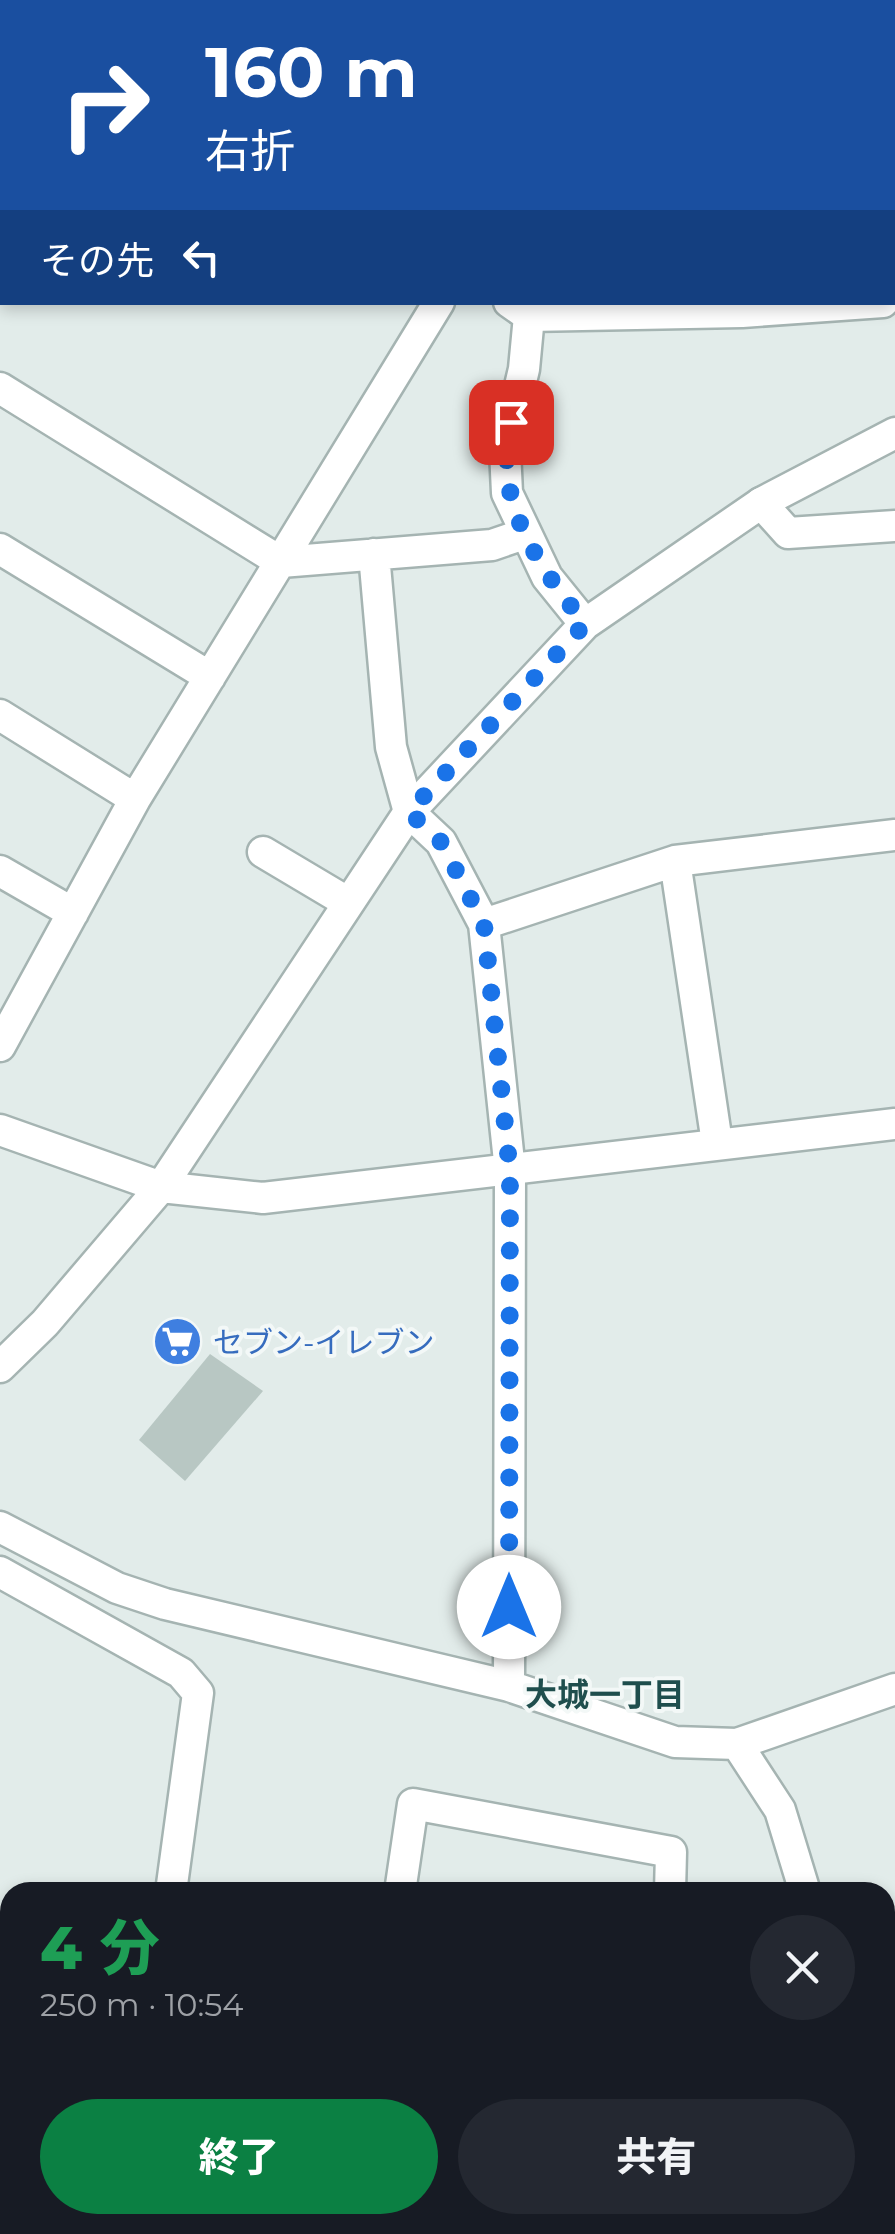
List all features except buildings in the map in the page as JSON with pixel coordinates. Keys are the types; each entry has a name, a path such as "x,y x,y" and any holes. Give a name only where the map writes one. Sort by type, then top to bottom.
{"street":[{"path":"0,1046 135,799 437,305"},
{"path":"585,624 548,578 507,493 504,450 524,369 519,309 742,312 841,305"},
{"path":"0,388 281,562 492,545 524,534"},
{"path":"0,1367 45,1323 160,1187 409,812 585,624 760,502 895,434"},
{"path":"760,502 788,532 895,526"},
{"path":"0,548 210,678"},
{"path":"374,554 391,746 409,812 441,842 484,924 510,1172 508,1686"},
{"path":"0,715 135,799"},
{"path":"484,924 675,861 895,835"},
{"path":"264,852 347,902"},
{"path":"675,861 717,1144"},
{"path":"0,871 73,913"},
{"path":"0,1130 160,1187 263,1198 895,1124"},
{"path":"0,1527 117,1588 165,1604 508,1686 675,1742 736,1744 895,1689"},
{"path":"0,1572 182,1674 198,1693 172,1882"},
{"path":"736,1744 780,1810 802,1882"},
{"path":"401,1882 413,1804 671,1852 670,1882"}],"place":[{"name":"セブン-イレブン","path":"178,1342"}],"district":[{"name":"大城一丁目","path":"605,1694"}],"route":[{"path":"509,1607 510,1172 484,924 441,842 409,812 585,624 548,578 507,493 504,450 511,422"}]}
